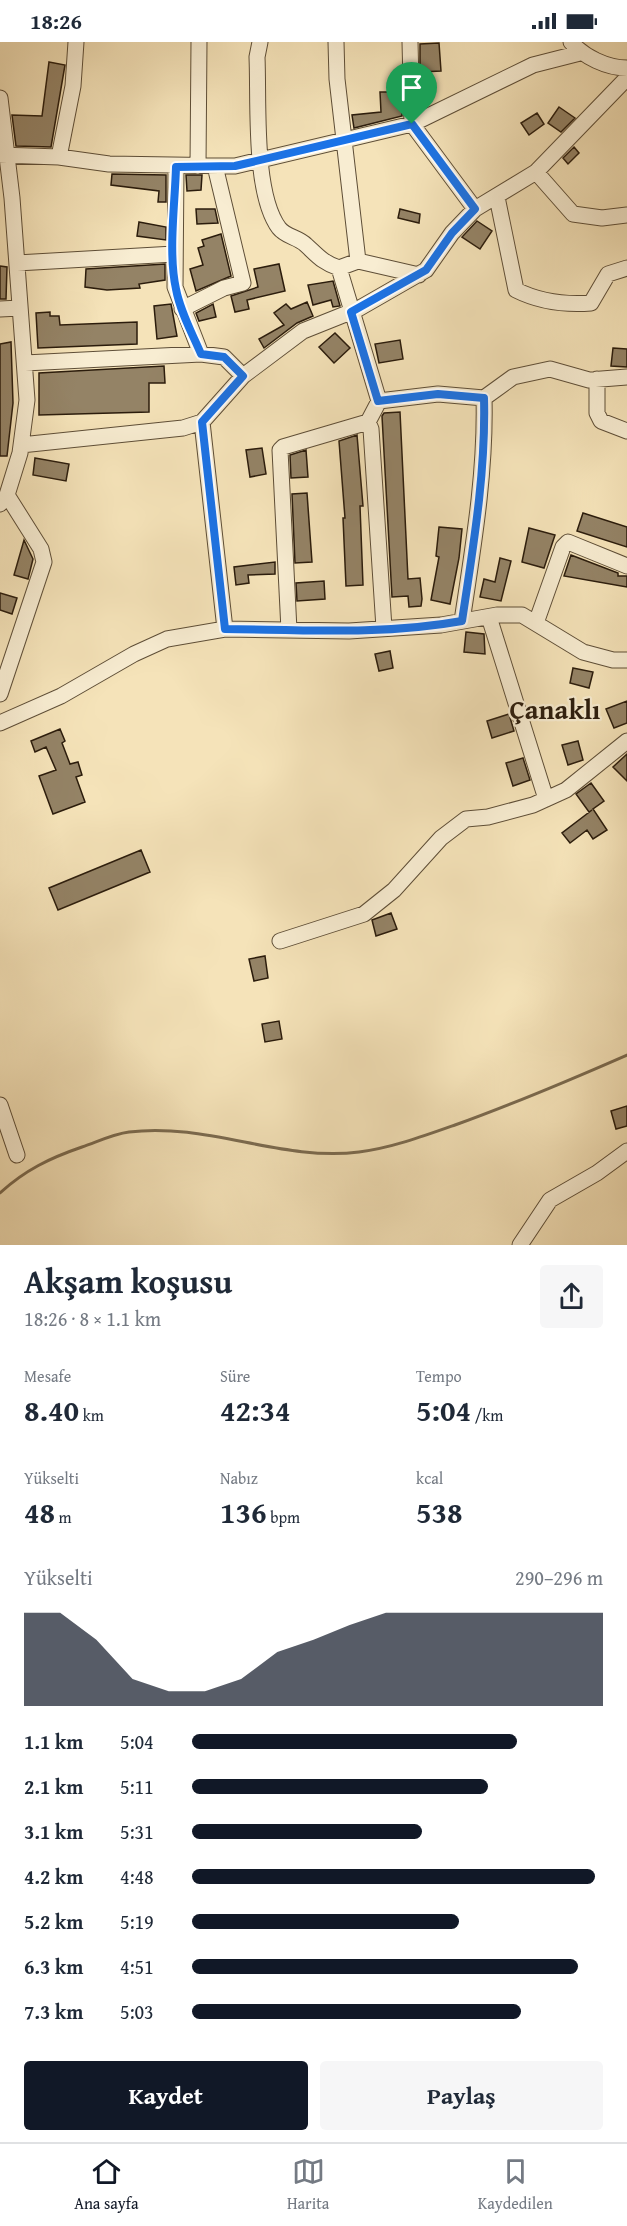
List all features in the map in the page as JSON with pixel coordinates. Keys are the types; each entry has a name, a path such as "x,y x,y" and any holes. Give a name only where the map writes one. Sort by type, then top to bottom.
{"street":[{"path":"59,157 73,86 76,42"},
{"path":"198,166 199,42"},
{"path":"260,42 257,57 260,161 267,208 281,231 307,246 319,260 339,268 358,261 419,274"},
{"path":"336,42 358,261"},
{"path":"410,42 412,124 475,209"},
{"path":"3,155 59,157 109,164 176,167 260,161 412,124 575,47 616,68 627,68"},
{"path":"21,445 183,428 202,422 243,376 303,331 351,312 426,270 452,233 475,209 536,172 627,78"},
{"path":"0,98 3,155 17,263 27,400 21,445 4,499 41,549 44,562 0,694"},
{"path":"182,309 224,288 243,283 215,166"},
{"path":"176,167 175,287 201,354"},
{"path":"536,172 573,214 602,218 627,215"},
{"path":"497,197 516,290 530,297 570,305 591,303 608,274 627,268"},
{"path":"17,263 174,255"},
{"path":"339,268 378,401 369,422 384,628"},
{"path":"0,309 20,308"},
{"path":"25,363 201,354 224,357 243,376"},
{"path":"378,401 438,394 484,398 513,377 550,369 589,380 627,377"},
{"path":"597,379 597,413 601,421 627,431"},
{"path":"462,621 475,527 485,424 484,398"},
{"path":"202,422 225,629"},
{"path":"289,630 279,450 369,422"},
{"path":"536,623 563,547 568,542 627,566"},
{"path":"0,723 61,696 134,654 167,639 225,629 384,628 462,621 489,616 522,615 583,652 613,660 627,660"},
{"path":"489,616 546,799"},
{"path":"280,941 364,914 394,890 441,838 466,819 488,817 546,799 566,790 627,741"},
{"path":"0,1105 17,1155"},
{"path":"519,1245 550,1200 597,1173 627,1151"}],"building":[{"path":"439,43 441,71 420,72 420,44"},
{"path":"49,62 65,65 51,147 16,146 12,115 42,116"},
{"path":"380,92 401,92 402,116 354,128 352,115 381,112"},
{"path":"559,107 575,118 561,132 548,123"},
{"path":"537,113 544,124 529,135 521,123"},
{"path":"574,147 579,153 568,164 563,158"},
{"path":"112,174 166,175 166,202 158,202 159,191 111,185"},
{"path":"186,175 202,175 201,190 187,191"},
{"path":"196,209 215,209 218,223 197,224"},
{"path":"400,209 420,214 419,223 398,218"},
{"path":"477,221 492,231 480,249 462,237"},
{"path":"139,222 166,227 166,240 137,236"},
{"path":"221,234 231,276 196,291 190,269 203,265 198,248 204,246 202,240"},
{"path":"165,264 165,280 139,284 140,288 107,290 85,287 86,269"},
{"path":"279,264 285,291 247,300 249,309 235,312 231,296 258,287 254,269"},
{"path":"0,266 7,267 6,299 0,299"},
{"path":"333,281 340,306 333,307 331,300 313,305 308,285"},
{"path":"307,302 313,316 297,323 264,348 259,339 284,325 274,313 286,304 291,309"},
{"path":"171,304 177,336 157,339 154,306"},
{"path":"213,304 216,317 199,321 196,313"},
{"path":"50,312 50,316 59,316 60,325 137,322 137,344 38,348 36,313"},
{"path":"335,333 350,348 334,363 319,347"},
{"path":"400,340 403,359 379,363 375,344"},
{"path":"11,342 13,403 7,456 0,456 0,344"},
{"path":"613,348 627,349 627,367 611,366"},
{"path":"164,366 165,383 149,383 149,412 39,415 39,373"},
{"path":"400,412 408,579 420,578 422,599 421,606 409,607 408,596 392,597 382,416 384,413"},
{"path":"357,435 363,506 360,506 363,585 346,586 343,518 345,518 339,441"},
{"path":"262,448 266,474 250,477 246,450"},
{"path":"306,450 308,477 291,478 290,455"},
{"path":"35,458 69,464 66,481 33,475"},
{"path":"307,493 312,562 295,563 292,494"},
{"path":"583,513 627,527 627,547 577,531"},
{"path":"439,527 462,529 450,604 431,600 439,557 436,556"},
{"path":"529,528 555,535 544,568 522,562"},
{"path":"24,540 33,559 28,579 14,575"},
{"path":"571,555 618,573 618,576 627,576 627,587 564,576"},
{"path":"500,558 511,561 501,601 480,597 484,579 495,582"},
{"path":"275,562 275,574 248,575 249,583 236,585 234,567"},
{"path":"324,581 325,599 297,601 296,583"},
{"path":"0,593 17,598 12,614 0,610"},
{"path":"466,632 484,634 485,654 464,652"},
{"path":"390,651 393,668 379,671 375,654"},
{"path":"573,668 593,672 589,688 570,683"},
{"path":"627,701 627,723 614,728 606,709"},
{"path":"509,714 514,731 492,738 487,721"},
{"path":"60,729 65,741 62,743 70,764 78,762 82,775 76,777 85,802 53,814 39,776 56,770 46,747 35,752 31,741"},
{"path":"578,741 583,760 568,765 562,745"},
{"path":"627,754 627,781 613,767"},
{"path":"523,758 530,780 513,786 506,763"},
{"path":"591,783 604,801 593,809 607,830 593,839 587,830 570,843 562,833 592,810 589,812 576,794"},
{"path":"141,850 150,872 58,910 49,888"},
{"path":"391,913 397,929 376,936 372,920"},
{"path":"265,956 268,978 254,981 249,959"},
{"path":"279,1021 282,1039 265,1042 262,1024"},
{"path":"627,1106 627,1126 616,1129 611,1111"}],"waterway":[{"path":"0,1193 28,1171 49,1160 105,1138 129,1132 158,1130 187,1132 302,1152 330,1154 383,1148 477,1117 627,1055"}],"district":[{"name":"Çanaklı","path":"555,710"}],"route":[{"path":"412,124 475,209 452,233 426,270 351,312 378,401 438,394 475,395 484,398 485,424 474,538 462,621 441,625 350,630 225,629 202,422 243,376 224,357 201,354 182,309 175,287 176,167 235,166 412,124"}]}
